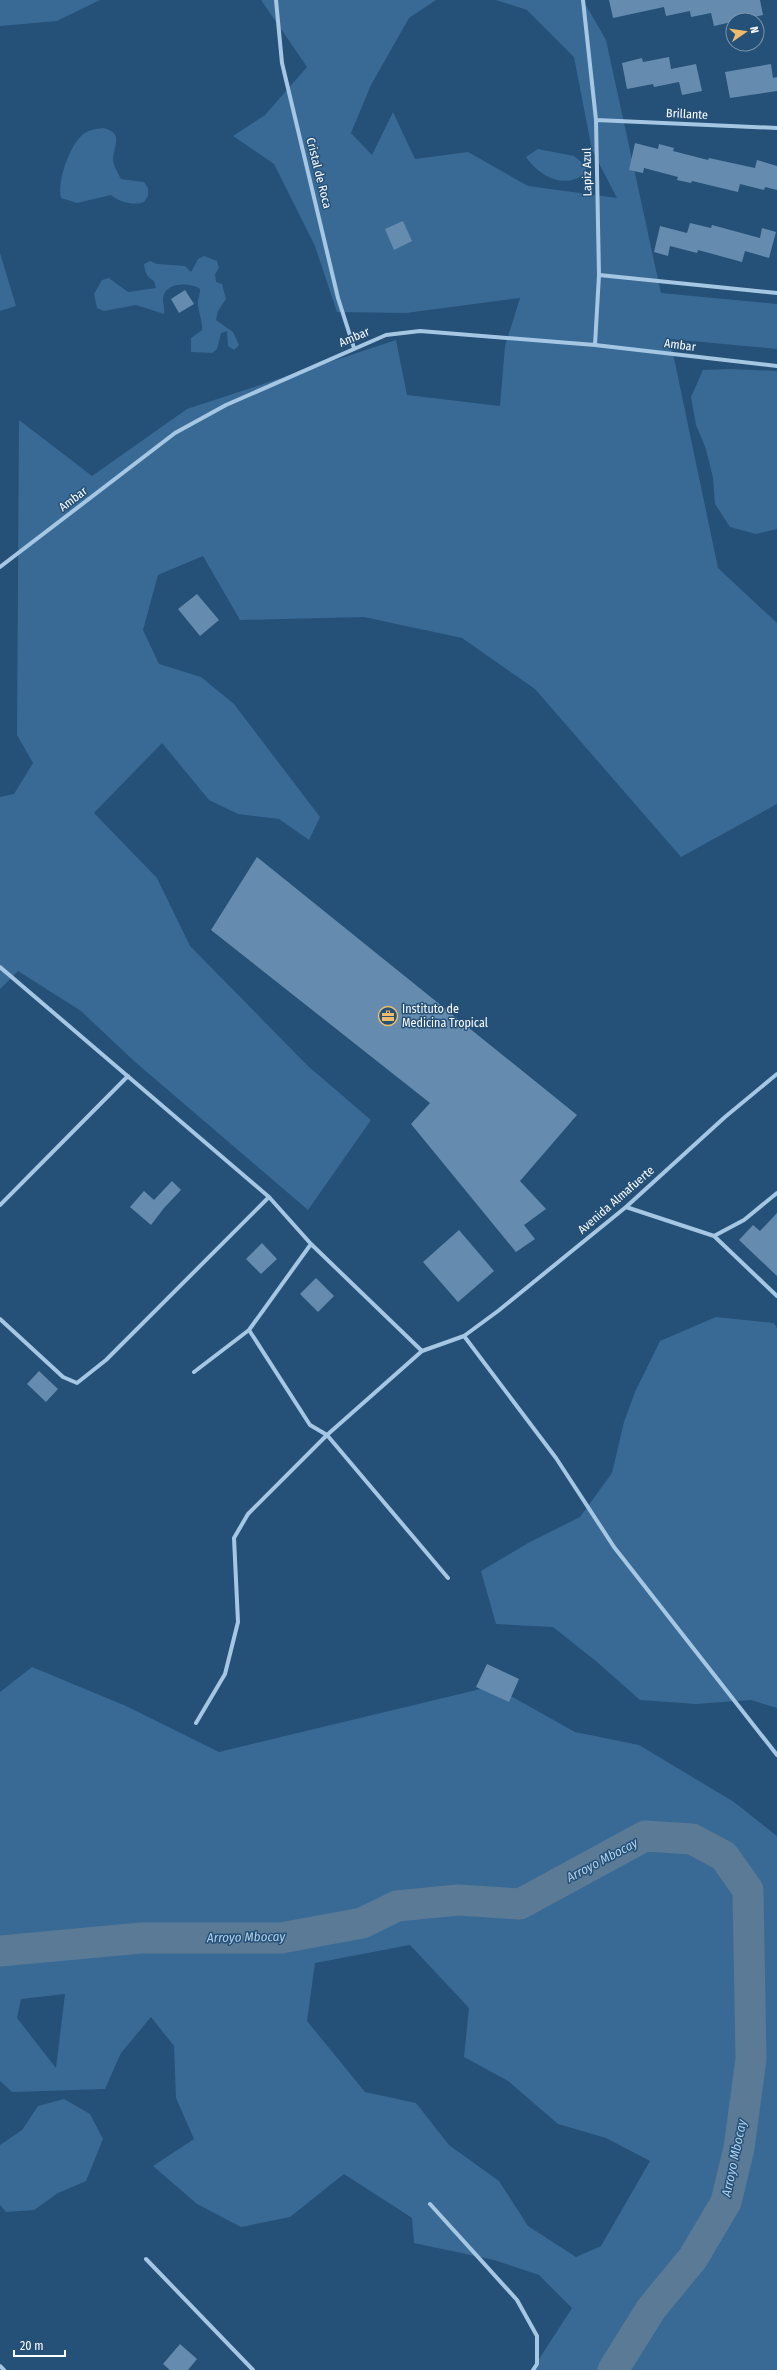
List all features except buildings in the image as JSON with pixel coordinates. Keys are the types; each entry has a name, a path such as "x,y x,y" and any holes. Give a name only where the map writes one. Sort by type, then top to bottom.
{"street":[{"name":"Cristal de Roca","path":"276,0 282,63 338,298 354,348"},
{"name":"Lapiz Azul","path":"583,0 596,120 599,275 595,345"},
{"name":"Brillante","path":"596,120 777,128"},
{"path":"599,275 777,293"},
{"name":"Ambar","path":"0,567 175,433 226,404 386,335 420,331 595,345 777,366"},
{"path":"0,967 269,1197 311,1244 422,1351 327,1435 248,1514 234,1538 238,1622 225,1674 196,1723"},
{"name":"Avenida Almafuerte","path":"422,1351 464,1336 626,1207 725,1117 777,1074"},
{"path":"0,1205 128,1076"},
{"path":"714,1236 744,1220 777,1193"},
{"path":"0,1319 63,1377 77,1382 106,1360 269,1197"},
{"path":"626,1207 714,1236 777,1296"},
{"path":"194,1372 249,1330 311,1244"},
{"path":"249,1330 310,1425 327,1435 448,1578"},
{"path":"464,1336 556,1458 614,1547 777,1755"},
{"path":"430,2204 517,2300 537,2336 536,2364 533,2370"},
{"path":"146,2259 252,2370"},
{"path":"0,2366 4,2370"}],"shaded area":[{"path":"0,0 100,0 57,21 0,26"},
{"path":"261,0 436,0 409,18 371,85 351,133 372,155 393,112 415,159 468,152 528,186 617,198 592,150 574,57 527,10 496,0 583,0 606,40 661,293 777,304 777,349 670,339 718,568 777,623 777,804 681,857 535,689 462,638 364,617 240,620 203,556 158,575 143,630 159,664 201,677 234,704 320,817 309,840 279,819 238,814 209,800 162,743 94,813 157,878 190,946 308,1066 371,1120 308,1210 134,1061 81,1011 18,971 0,989 0,797 14,794 33,763 17,735 19,420 92,476 187,409 396,340 407,395 500,406 505,346 520,298 406,313 337,312 315,246 274,164 233,136 265,115 307,67"},
{"path":"103,128 110,130 116,136 113,161 121,179 144,182 148,188 148,196 144,202 136,204 127,203 118,200 111,195 77,203 61,198 60,191 62,174 77,140 84,133"},
{"path":"538,149 574,156 586,166 586,173 578,178 570,180 561,181 553,179 538,170 526,157"},
{"path":"0,253 16,306 0,311"},
{"path":"204,256 217,261 219,268 215,274 216,282 222,284 226,299 218,311 216,320 233,332 239,345 234,350 228,346 227,331 221,333 217,349 212,353 191,352 191,338 202,330 202,323 198,304 200,289 190,285 178,285 168,289 164,293 164,314 136,305 104,311 97,308 94,294 102,280 109,278 128,292 156,288 154,281 145,270 144,264 150,261 157,264 185,266 191,272 198,259"},
{"path":"731,369 777,371 777,529 756,534 730,527 715,504 713,478 706,449 696,425 691,397 703,370"},
{"path":"716,1317 774,1323 777,1328 777,1708 751,1700 696,1704 640,1700 597,1662 553,1627 496,1624 481,1571 528,1543 580,1517 612,1473 624,1422 635,1392 660,1341"},
{"path":"32,1667 126,1706 219,1752 493,1686 575,1732 639,1745 734,1802 777,1836 777,2370 532,2370 572,2308 539,2275 494,2260 414,2243 412,2218 344,2174 290,2217 241,2227 197,2204 153,2166 194,2139 176,2098 174,2046 151,2017 121,2053 105,2089 12,2092 0,2081 0,1692","holes":["410,1945 469,2008 464,2057 508,2081 558,2124 606,2138 650,2161 601,2246 576,2257 528,2226 499,2181 449,2145 416,2103 365,2092 307,2021 315,1963","65,1994 56,2068 17,2018 21,1999"]},
{"path":"64,2099 90,2114 103,2139 86,2181 58,2193 34,2210 6,2212 0,2205 0,2145 22,2130 38,2106"}],"waterway":[{"name":"Arroyo Mbocay","path":"0,1951 141,1938 281,1938 362,1923 397,1906 458,1900 520,1904 645,1836 692,1839 724,1856 748,1890 751,2059 739,2148 726,2202 693,2258 651,2309 613,2370"}],"place":[{"name":"Instituto de Medicina Tropical","path":"388,1016"}]}
